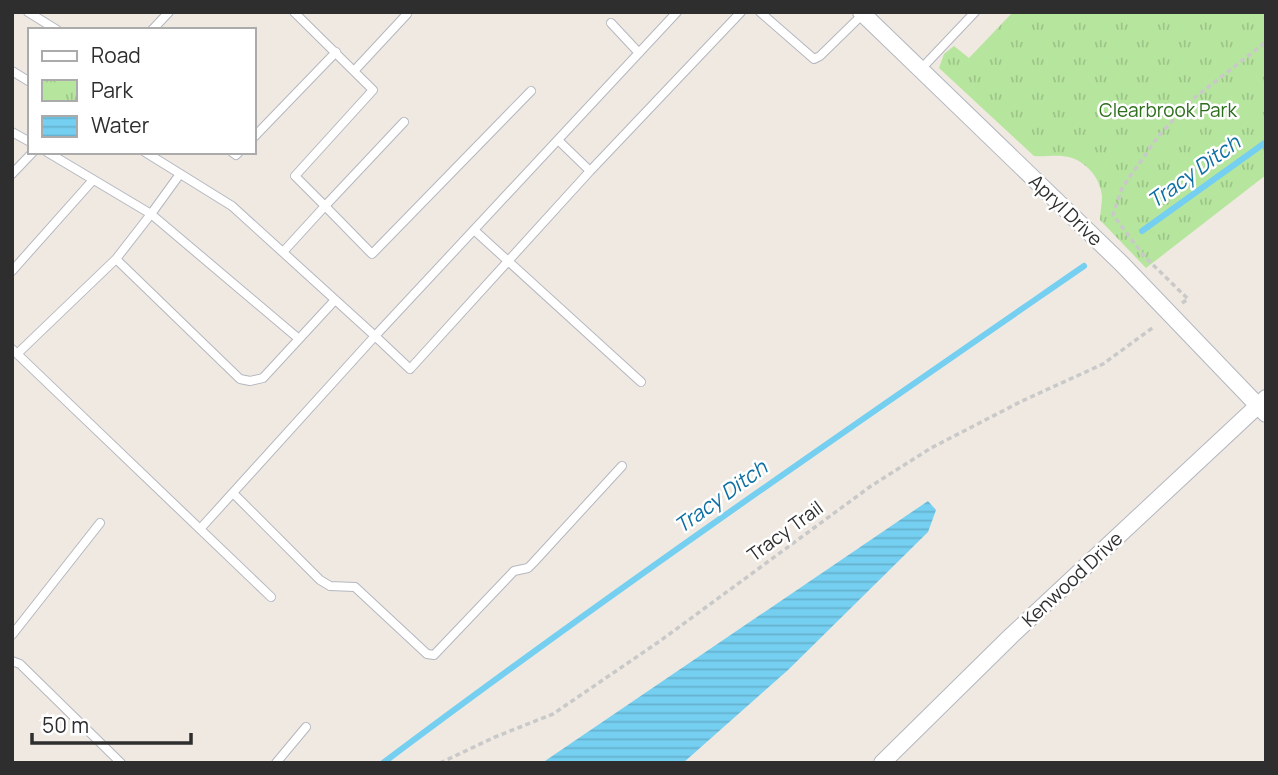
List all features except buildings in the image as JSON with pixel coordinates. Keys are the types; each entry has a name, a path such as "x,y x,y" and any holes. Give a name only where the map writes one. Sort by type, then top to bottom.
{"street":[{"name":"Apryl Drive","path":"862,13 1113,256 1263,406"},
{"name":"Kenwood Drive","path":"882,763 1011,636 1263,406"}],"lane":[{"path":"28,12 54,28"},
{"path":"154,28 169,12"},
{"path":"294,12 373,90 295,176 372,254 531,91"},
{"path":"354,71 407,14 405,12"},
{"path":"200,529 375,336 677,12"},
{"path":"148,154 232,206 410,369 507,260 741,12"},
{"path":"760,12 814,59 862,13"},
{"path":"921,69 975,12"},
{"path":"611,23 639,52"},
{"path":"256,135 336,52"},
{"path":"12,71 28,81"},
{"path":"283,252 404,121"},
{"path":"12,132 28,141"},
{"path":"558,140 590,171"},
{"path":"12,174 31,154"},
{"path":"50,154 151,214 299,339"},
{"path":"180,174 116,260 15,351 271,597"},
{"path":"12,271 93,180"},
{"path":"474,230 641,382"},
{"path":"116,260 240,379 250,381 263,378 335,300"},
{"path":"233,493 320,580 330,586 355,587 426,654 434,655 514,571 528,568 533,563 622,466"},
{"path":"12,635 100,523"},
{"path":"12,661 20,664 121,763"},
{"path":"276,763 306,727"}],"path":[{"path":"1188,299 1144,256 1113,215 1122,188 1165,129 1189,102 1266,42"},
{"name":"Tracy Trail","path":"440,763 553,714 660,641 881,480 931,448 1103,364 1152,329"}],"green space":[{"name":"Clearbrook Park","path":"1013,12 1266,12 1266,175 1146,268 1100,220 1101,190 1090,169 1070,157 1034,156 939,68 944,54 954,46 969,58"}],"water":[{"path":"928,501 936,510 928,532 788,670 683,763 542,763"}],"waterway":[{"name":"Tracy Ditch","path":"1142,231 1266,142"},
{"name":"Tracy Ditch","path":"383,763 643,573 1084,266"}]}
